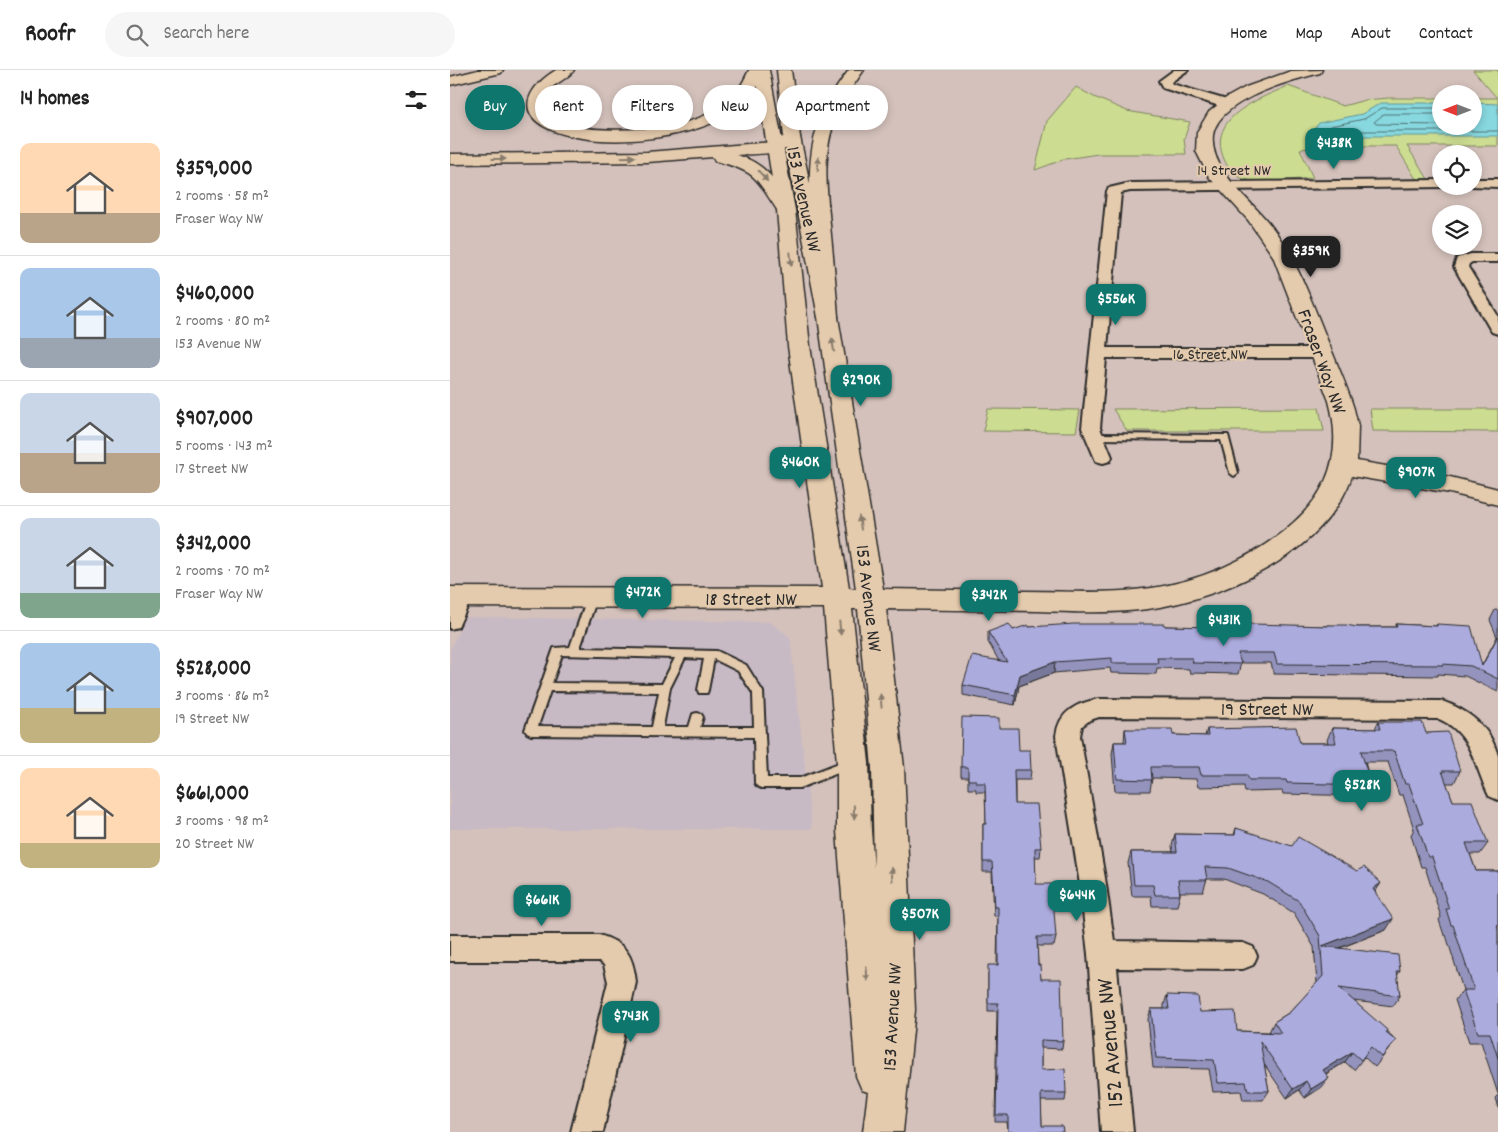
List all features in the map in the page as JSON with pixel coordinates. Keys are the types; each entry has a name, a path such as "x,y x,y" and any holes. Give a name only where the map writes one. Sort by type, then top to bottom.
{"main road":[{"path":"450,81 496,70"},
{"path":"567,70 547,83 537,94 536,107 539,112 551,123 572,130 596,134 623,135 661,132 713,118 743,98 754,81 756,70"},
{"name":"153 Avenue NW","path":"762,70 784,142 828,317 872,600 888,768 896,1010 882,1132"},
{"name":"153 Avenue NW","path":"784,70 786,210 799,346 837,598 853,763 854,831 882,1132"},
{"path":"828,317 817,187 818,158 829,113 857,70"},
{"name":"Fraser Way NW","path":"872,600 1106,602 1146,599 1180,592 1241,569 1283,546 1319,514 1330,497 1343,466 1346,450 1346,425 1340,399 1278,247 1266,230 1208,162 1204,140 1212,118 1226,104 1272,83 1315,70"},
{"path":"450,159 579,159 685,154 784,142"},
{"path":"685,154 730,159 754,166 764,175 786,210"},
{"path":"1343,466 1450,485 1498,497"},
{"name":"18 Street NW","path":"454,605 592,598 837,598 872,600"}],"street":[{"path":"1182,70 1165,81 1166,86 1226,104"},
{"name":"14 Street NW","path":"1098,353 1112,194 1118,189 1432,184"},
{"path":"1482,184 1498,184"},
{"path":"1498,258 1471,258 1462,261 1463,270 1498,329"},
{"path":"1098,353 1092,428 1103,456"},
{"name":"16 Street NW","path":"1098,353 1322,353"},
{"name":"19 Street NW","path":"1072,720 1084,711 1099,708 1430,709 1452,713 1464,720 1473,730 1498,790"},
{"name":"152 Avenue NW","path":"1072,720 1068,728 1068,736 1092,878 1102,954 1117,1132"},
{"path":"450,948 599,948 608,950 617,957 621,966 622,982 587,1132"},
{"name":"152 Avenue NW","path":"1102,954 1243,956"}],"lane":[{"path":"1094,436 1225,436 1234,473"},
{"path":"574,651 592,598"},
{"path":"758,732 531,730 558,652 717,655 742,668 758,692 760,783 800,783 853,763"},
{"path":"657,731 665,688 682,654"},
{"path":"703,690 710,655"},
{"path":"546,687 665,688"},
{"path":"694,731 697,717"}],"shaded area":[{"path":"465,617 770,622 790,637 812,829 450,829 450,650"}],"green space":[{"path":"1473,70 1498,70 1498,146 1407,146 1428,179 1416,179 1396,146 1337,146 1300,149 1313,178 1259,181 1244,179 1237,176 1227,166 1220,144 1222,132 1238,112 1263,97 1288,86 1343,106 1365,100 1432,98 1432,135 1482,135 1482,98 1497,98"},
{"path":"1076,87 1127,111 1190,122 1184,139 1186,154 1098,154 1065,159 1035,170 1047,121"},
{"path":"1319,408 1324,431 1127,431 1113,409"},
{"path":"988,409 1080,410 1076,432 983,431"},
{"path":"1370,409 1498,409 1498,432 1373,431"}],"water":[{"path":"1381,103 1432,103 1432,135 1482,135 1482,103 1498,104 1498,136 1317,136 1310,134 1319,123 1362,114"}],"building":[{"path":"1009,624 1013,630 1028,625 1029,627 1074,624 1164,624 1165,626 1213,627 1212,625 1252,624 1346,625 1357,627 1397,627 1396,624 1471,626 1482,666 1498,636 1498,679 1471,666 1442,664 1277,664 1274,653 1238,653 1241,664 1193,663 1192,658 1157,658 1158,663 1112,663 1112,658 1055,662 1020,675 1015,695 963,685 972,656 1007,662 988,632"},
{"path":"962,717 999,718 999,728 1018,728 1019,750 1030,750 1031,770 1014,770 1015,804 1037,804 1041,848 1035,848 1036,884 1052,884 1056,937 1037,937 1038,965 1040,965 1041,979 1061,979 1063,1041 1041,1040 1041,1070 1065,1069 1066,1093 1041,1093 1042,1126 1062,1126 1063,1132 1008,1132 1008,1115 996,1115 998,1003 988,1003 988,965 998,965 998,907 995,907 992,862 983,862 983,824 986,824 985,783 976,783 976,780 968,780 968,767 961,767"},
{"path":"1378,722 1422,722 1426,733 1448,732 1460,771 1442,771 1453,801 1472,801 1488,843 1466,843 1476,871 1498,871 1498,1058 1490,1033 1478,1033 1463,990 1474,990 1453,925 1451,925 1446,909 1449,909 1432,857 1428,857 1417,824 1423,824 1409,784 1405,784 1394,751 1361,751 1371,785 1287,783 1286,780 1249,780 1247,775 1201,775 1199,767 1151,767 1152,780 1117,779 1114,742 1127,742 1125,729 1172,729 1173,735 1208,736 1207,729 1296,727 1300,743 1336,743 1332,728 1380,729"},
{"path":"1236,828 1292,846 1298,837 1357,871 1364,867 1381,883 1373,889 1393,919 1322,946 1398,955 1400,971 1397,971 1400,996 1339,988 1396,1040 1382,1057 1371,1047 1361,1060 1352,1052 1323,1070 1329,1078 1311,1089 1306,1081 1293,1089 1260,1041 1269,1091 1248,1091 1246,1082 1218,1083 1214,1060 1156,1058 1151,1009 1169,1009 1167,995 1198,996 1200,1012 1235,1011 1237,1031 1281,1033 1274,1022 1290,1012 1323,976 1320,936 1299,901 1268,882 1228,868 1205,867 1207,880 1178,880 1180,895 1155,895 1153,885 1134,885 1131,852 1177,852 1175,834 1235,835"}]}
